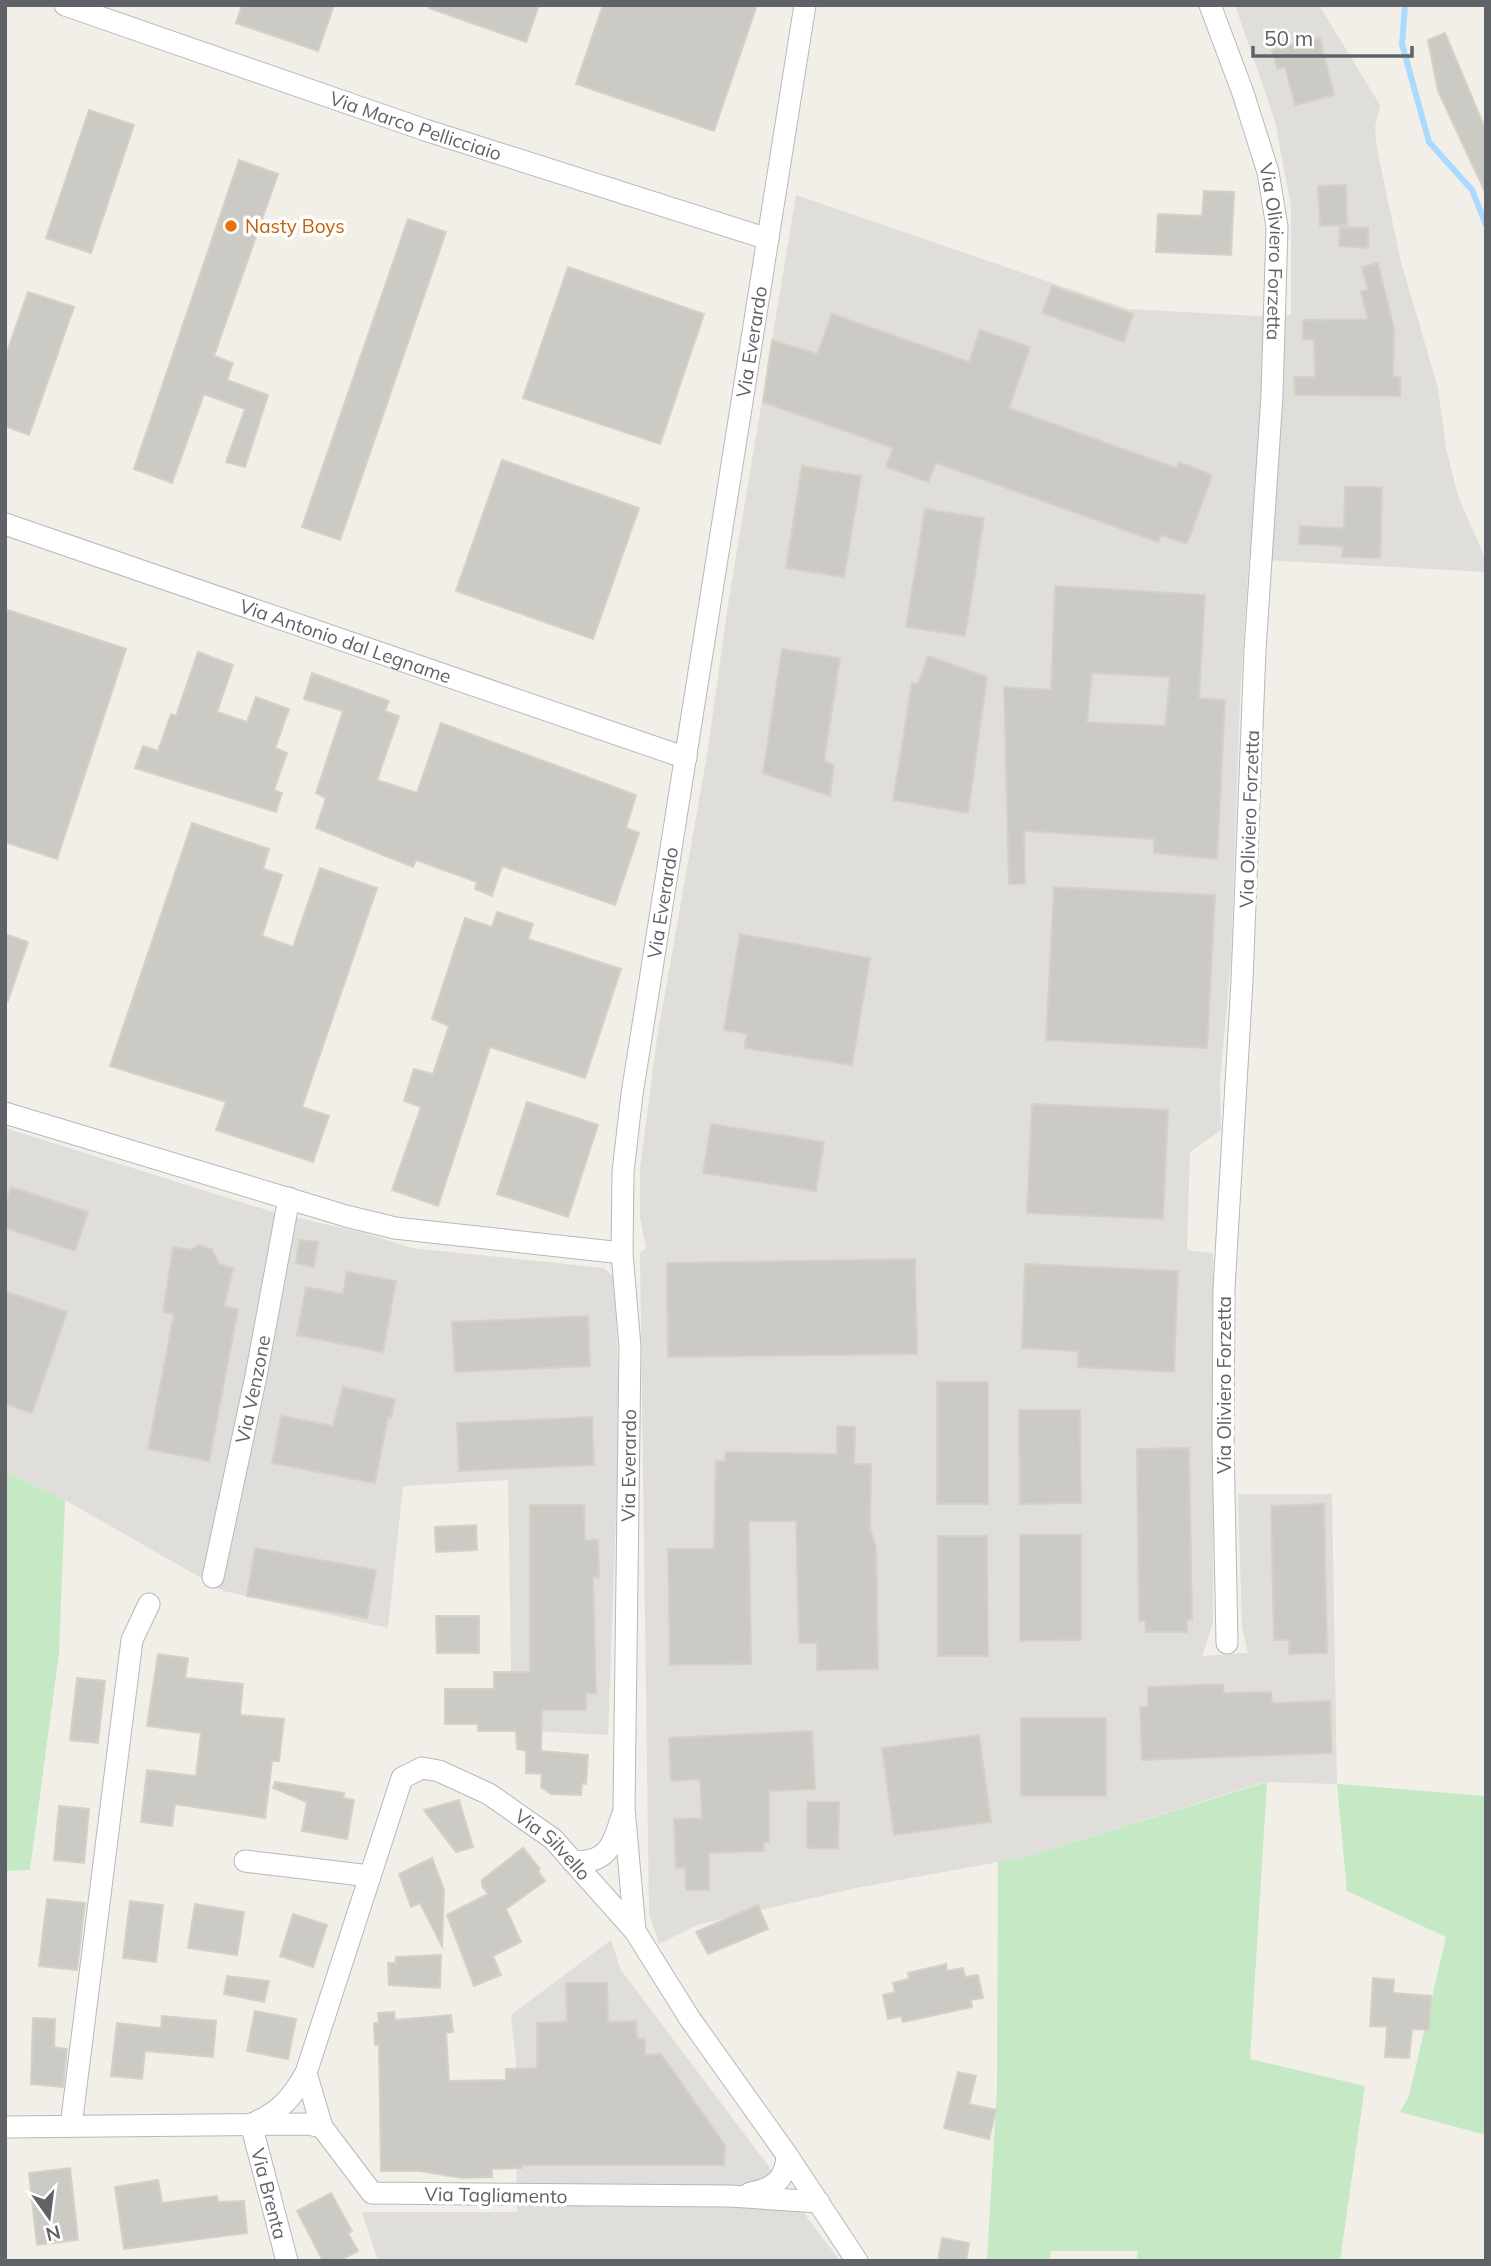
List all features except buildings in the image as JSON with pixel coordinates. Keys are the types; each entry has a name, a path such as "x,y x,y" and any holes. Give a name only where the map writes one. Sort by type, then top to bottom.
{"street":[{"name":"Via Marco Pellicciaio","path":"65,5 425,130 768,239"},
{"name":"Via Everardo","path":"635,1931 624,1808 630,1347 622,1253 623,1172 632,1094 805,5"},
{"name":"Via Oliviero Forzetta","path":"1210,5 1243,93 1268,172 1277,227 1272,395 1256,636 1242,981 1224,1289 1227,1643"},
{"name":"Via Antonio dal Legname","path":"5,524 687,758"},
{"path":"5,1113 395,1227 622,1253"},
{"name":"Via Venzone","path":"213,1577 256,1376 289,1198"},
{"path":"71,2126 132,1640 149,1604"},
{"name":"Via Silvello","path":"306,2073 396,1790 402,1778 422,1768 439,1771 489,1794 553,1839 635,1931 690,2020 787,2155 857,2261"},
{"name":"Via Everardo","path":"572,1861 586,1863 597,1860 606,1853 616,1836 624,1808"},
{"path":"245,1861 370,1876"},
{"path":"251,2124 276,2113 292,2096 306,2073"},
{"name":"Via Tagliamento","path":"306,2073 312,2101 322,2127 372,2193 730,2196 819,2202"},
{"path":"5,2127 251,2124 322,2127"},
{"name":"Via Brenta","path":"251,2124 287,2261"},
{"name":"Via Tagliamento","path":"730,2196 773,2187 785,2172 787,2155"}],"shaded area":[{"path":"1235,5 1319,5 1380,105 1375,128 1377,149 1401,262 1438,388 1446,448 1458,496 1486,560 1486,572 1249,559 1240,696 1231,958 1220,1082 1221,1130 1190,1152 1187,1250 1213,1253 1213,1623 1202,1656 1248,1653 1242,1627 1238,1494 1332,1494 1337,1784 1264,1782 1026,1857 856,1888 697,1925 659,1944 649,1913 640,1253 646,1248 640,1217 640,1169 657,1038 707,755 728,605 796,195 1128,309 1258,316 1291,315 1291,206 1275,121"},
{"path":"5,1128 276,1213 368,1234 411,1248 604,1268 614,1277 620,1407 608,1735 512,1730 508,1480 403,1486 388,1628 224,1591 65,1500 5,1471"},
{"path":"611,1940 621,1970 840,2261 378,2261 362,2212 517,2212 516,2061 511,2015"}],"green space":[{"path":"5,1471 65,1500 59,1653 30,1870 5,1871"},
{"path":"1267,1782 1250,2059 1365,2086 1340,2261 1136,2261 1138,2251 1051,2251 1049,2261 987,2261 997,2089 998,1862 1026,1857"},
{"path":"1337,1784 1486,1796 1486,2135 1400,2112 1409,2096 1446,1937 1347,1891"}],"waterway":[{"path":"1405,5 1402,44 1429,142 1472,190 1486,225"}],"place":[{"name":"Nasty Boys","path":"231,226"}]}
